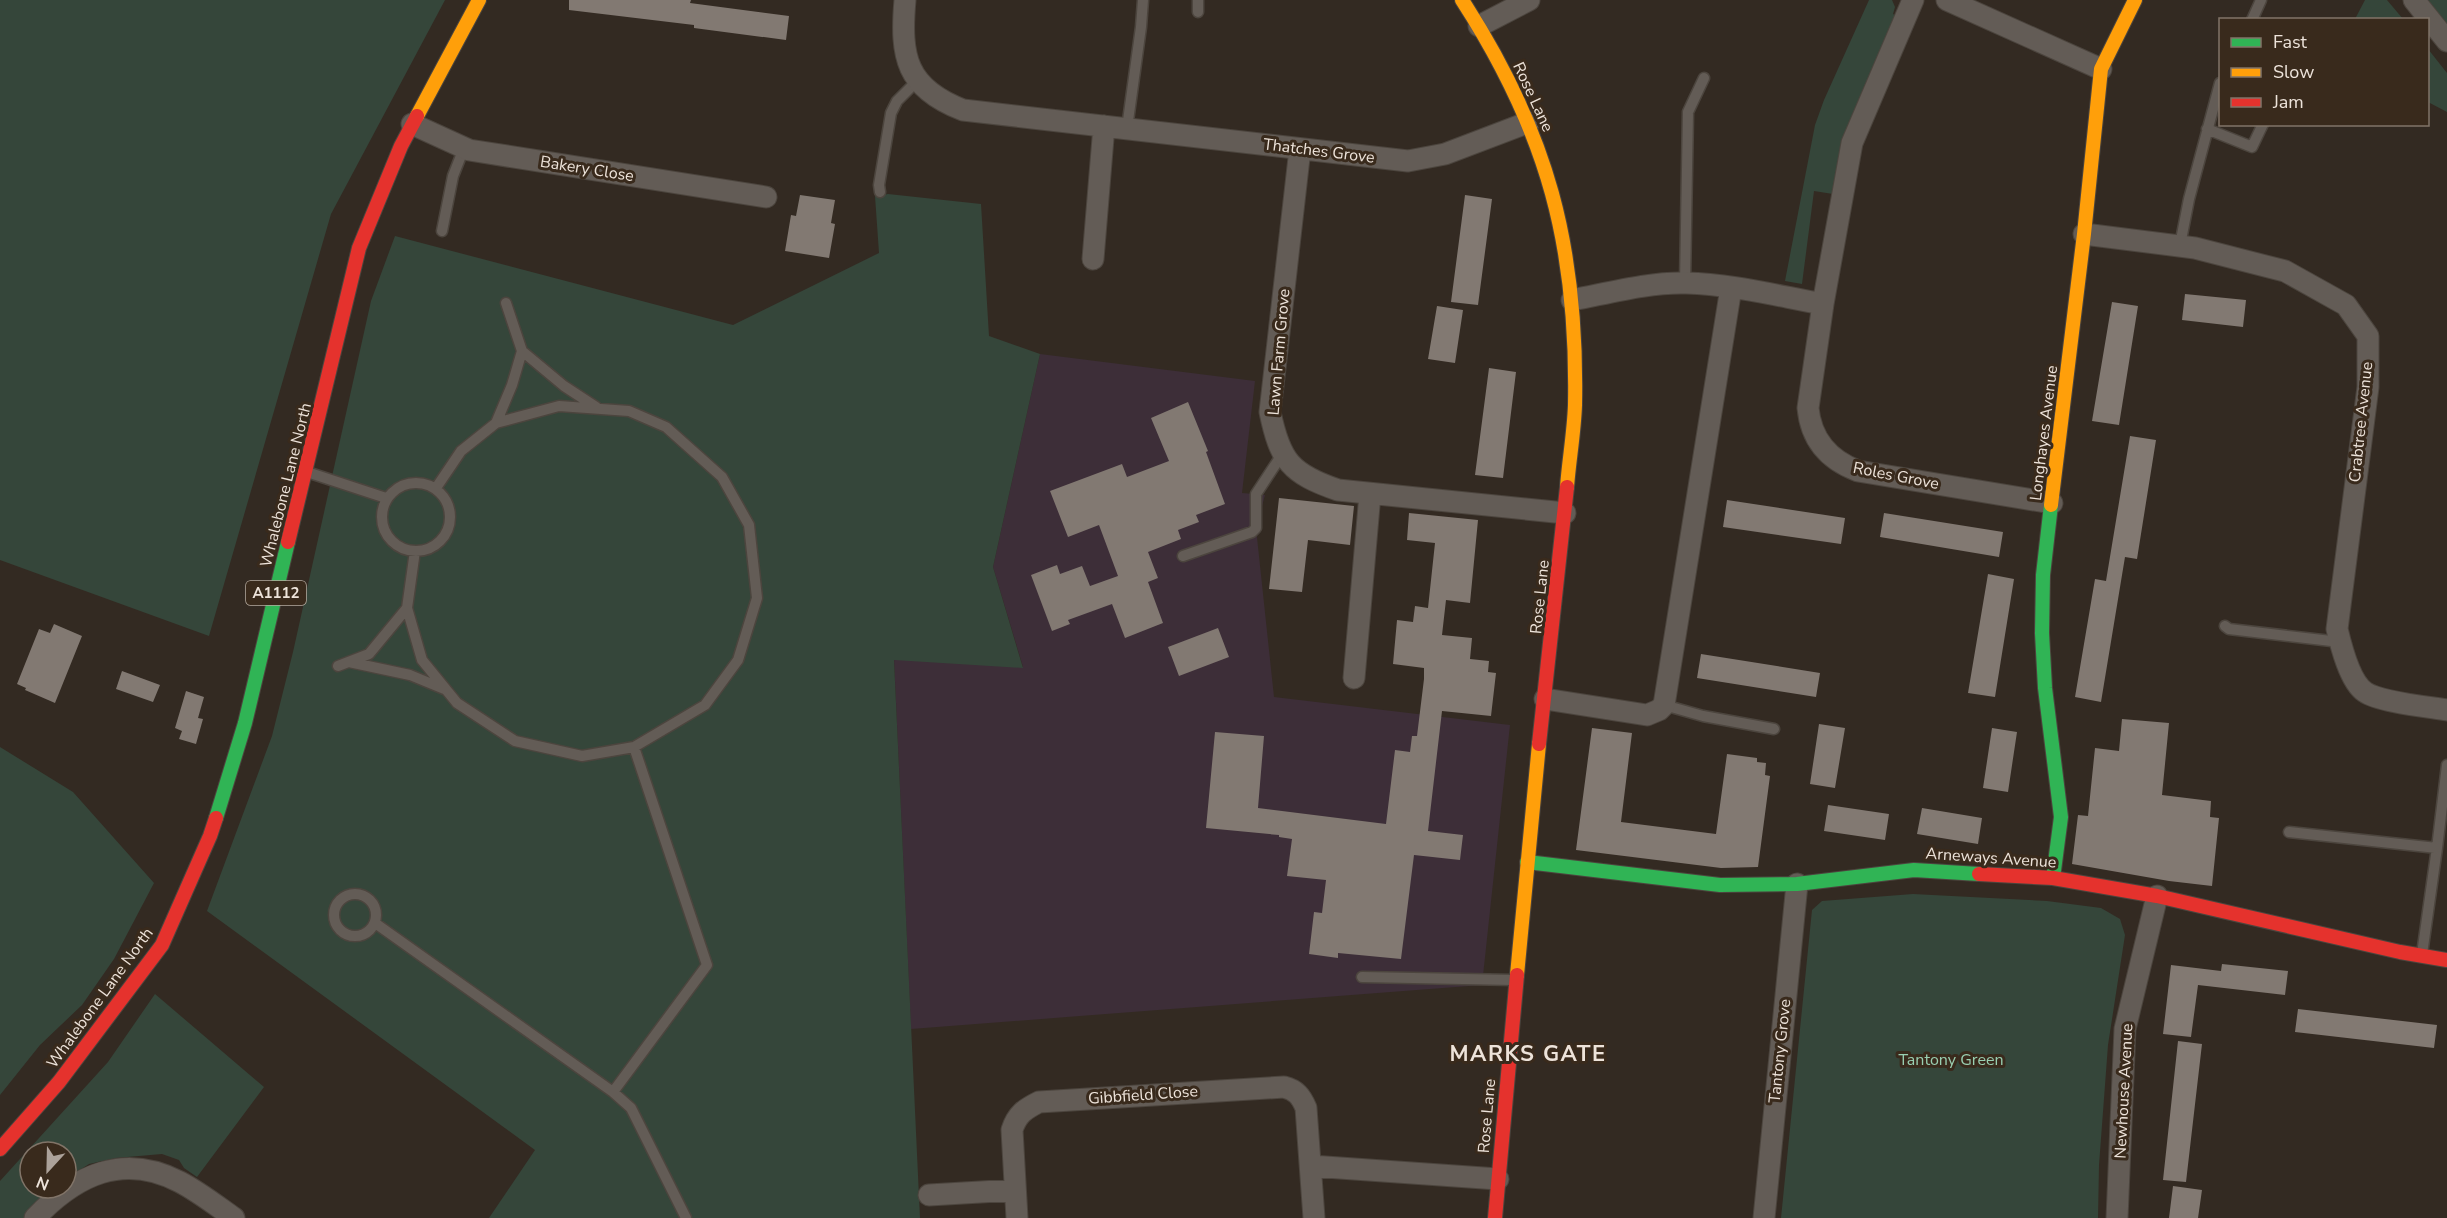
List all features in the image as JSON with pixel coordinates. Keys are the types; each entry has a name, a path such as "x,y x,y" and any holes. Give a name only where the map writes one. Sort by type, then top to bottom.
{"street":[{"name":"Whalebone Lane North","path":"0,1149 59,1082 162,945 210,836 245,723 360,248 400,146 479,0"},
{"name":"Thatches Grove","path":"905,0 902,36 907,58 917,81 943,102 963,110 1408,161 1445,154 1529,122"},
{"name":"Rose Lane","path":"1462,0 1479,26 1529,122 1552,193 1563,239 1572,300 1575,408 1527,862 1495,1218"},
{"path":"1479,26 1529,0"},
{"name":"Roles Grove","path":"1913,0 1852,143 1823,304 1808,408 1813,432 1832,457 1845,466 1870,474 2052,503"},
{"path":"1947,0 2101,69"},
{"name":"Longhayes Avenue","path":"2053,878 2061,817 2045,688 2042,633 2043,575 2084,234 2101,69 2135,0"},
{"path":"2414,0 2428,18"},
{"path":"2429,19 2447,41"},
{"name":"Bakery Close","path":"412,124 464,148 766,197"},
{"path":"1093,259 1104,126"},
{"name":"Lawn Farm Grove","path":"1300,149 1270,412 1276,438 1287,461 1309,480 1338,490 1565,513"},
{"name":"Crabtree Avenue","path":"2084,234 2180,245 2285,271 2346,305 2368,336 2368,387 2337,629 2340,642 2347,667 2365,692 2403,704 2447,710"},
{"path":"1572,300 1668,283 1685,283 1731,288 1823,304"},
{"path":"1545,699 1647,715 1664,705 1731,288"},
{"path":"1354,678 1370,494"},
{"name":"Arneways Avenue","path":"1527,862 1720,885 1797,884 1914,870 2053,878 2157,896 2447,960"},
{"name":"Tantony Grove","path":"1764,1218 1797,884"},
{"name":"Newhouse Avenue","path":"2117,1218 2125,1029 2157,896"},
{"name":"Gibbfield Close","path":"1017,1218 1012,1130 1015,1120 1025,1109 1039,1102 1284,1087 1293,1089 1301,1097 1306,1108 1314,1218"},
{"path":"1311,1166 1498,1179"},
{"path":"35,1218 79,1180 112,1168 143,1168 180,1182 234,1218"},
{"path":"929,1195 1015,1190"}],"lane":[{"path":"1127,128 1143,0"},
{"path":"1198,0 1198,12"},
{"path":"2253,18 2261,0"},
{"path":"1685,283 1688,112 1704,78"},
{"path":"880,192 879,184 891,113 897,100 917,81"},
{"path":"2180,245 2188,199 2219,87"},
{"path":"2207,129 2252,147 2262,126"},
{"path":"442,231 453,176 464,148"},
{"path":"506,303 522,351 564,386 598,409"},
{"path":"496,423 512,385 522,351"},
{"path":"415,551 407,608 422,660 457,703 515,741 582,756 634,747 705,705 738,660 757,598 749,525 722,477 666,427 629,411 559,406 496,423 461,451 436,488"},
{"path":"1183,556 1252,532 1256,528 1257,494 1283,453"},
{"path":"306,472 386,498"},
{"path":"410,483 422,483 436,488 445,497 450,508 450,521 446,534 431,548 415,551 403,549 387,536 381,517 386,498 399,486 410,483"},
{"path":"338,666 369,654 407,608"},
{"path":"2225,626 2229,629 2340,642"},
{"path":"349,662 410,675 447,691"},
{"path":"1664,705 1702,716 1774,729"},
{"path":"613,1092 707,965 634,747"},
{"path":"2421,956 2447,765"},
{"path":"2289,832 2437,848"},
{"path":"375,923 613,1092 631,1108 686,1218"},
{"path":"1362,976 1517,980"}],"shaded area":[{"path":"1040,354 1255,381 1242,493 1265,495 1256,528 1274,697 1510,725 1482,985 911,1029 894,659 1023,667 993,567"}],"green space":[{"path":"0,0 445,0 331,214 209,636 0,560"},
{"path":"1869,0 1892,0 1895,7 1893,14 1897,16 1833,194 1814,191 1802,284 1785,281 1815,125"},
{"path":"2365,0 2387,0 2402,18 2356,18"},
{"path":"2424,0 2447,0 2447,26"},
{"path":"2429,50 2447,73 2447,112 2429,103"},
{"path":"888,194 981,204 989,336 1040,354 993,567 1023,668 894,660 920,1218 489,1218 535,1150 207,911 272,736 293,652 371,301 395,236 733,325 879,253 875,196"},
{"path":"0,747 73,792 154,883 114,959 82,1005 40,1045 0,1095"},
{"name":"Tantony Green","path":"1913,894 2047,901 2101,908 2120,919 2125,935 2108,1045 2099,1165 2098,1218 1781,1218 1812,910 1822,901"},
{"path":"155,994 264,1087 197,1177 184,1168 179,1160 162,1154 116,1158 89,1164 78,1171 78,1140 37,1140 108,1062"},
{"path":"18,1161 18,1200 43,1200 27,1218 0,1218 0,1181"}],"building":[{"path":"569,0 691,0 690,3 789,16 786,40 694,28 694,25 569,10"},
{"path":"800,195 835,200 831,223 835,224 829,258 785,251 791,215 796,216"},
{"path":"1465,195 1492,199 1478,305 1451,302"},
{"path":"2185,294 2246,300 2243,327 2182,320"},
{"path":"2112,302 2138,306 2119,425 2092,421"},
{"path":"1437,306 1463,310 1455,363 1428,359"},
{"path":"1489,368 1516,372 1503,478 1475,475"},
{"path":"1188,402 1208,451 1206,452 1225,504 1196,515 1199,522 1178,530 1181,539 1148,552 1158,578 1148,582 1163,623 1125,638 1112,604 1068,620 1070,624 1052,631 1031,575 1057,565 1060,574 1082,566 1090,586 1118,576 1099,525 1068,537 1050,491 1122,464 1127,477 1169,461 1151,418"},
{"path":"2130,436 2156,440 2137,559 2125,557 2101,702 2075,697 2095,579 2106,581"},
{"path":"1279,498 1354,506 1350,545 1308,540 1302,592 1269,589"},
{"path":"1727,500 1845,518 1841,544 1723,527"},
{"path":"1409,513 1478,520 1470,603 1446,600 1442,635 1472,638 1470,659 1489,661 1488,672 1496,673 1491,716 1442,711 1428,831 1463,835 1460,860 1414,855 1401,959 1338,953 1338,958 1309,954 1314,912 1322,913 1326,880 1287,876 1292,839 1279,837 1279,835 1206,828 1215,732 1264,736 1258,808 1386,824 1395,750 1410,752 1412,736 1417,736 1424,679 1424,668 1393,664 1397,620 1413,622 1415,606 1428,608 1435,543 1407,540"},
{"path":"1884,513 2003,532 1999,557 1880,537"},
{"path":"1988,574 2014,579 1995,697 1968,693"},
{"path":"54,624 82,636 55,703 17,684 39,629 50,633"},
{"path":"1218,628 1229,657 1179,676 1168,647"},
{"path":"1701,654 1820,673 1816,697 1697,678"},
{"path":"122,671 160,685 153,702 116,689"},
{"path":"186,691 204,697 198,718 203,719 196,744 179,739 182,731 175,728"},
{"path":"2122,719 2169,723 2162,795 2211,801 2210,817 2219,818 2212,886 2072,864 2078,815 2088,816 2095,748 2119,751"},
{"path":"1819,724 1845,728 1835,788 1810,784"},
{"path":"1592,728 1632,733 1621,822 1716,834 1727,754 1757,758 1757,762 1766,763 1765,775 1770,776 1758,867 1721,868 1576,850"},
{"path":"1992,728 2017,732 2008,792 1983,788"},
{"path":"1828,805 1889,814 1885,840 1824,831"},
{"path":"1922,808 1982,818 1978,844 1917,834"},
{"path":"2222,964 2288,971 2285,995 2198,985 2191,1037 2163,1034 2171,965 2221,971"},
{"path":"2298,1009 2437,1025 2434,1048 2295,1032"},
{"path":"2178,1041 2202,1044 2186,1182 2163,1180"},
{"path":"2173,1186 2202,1190 2198,1218 2169,1218"}],"traffic: fast":[{"path":"2051,505 2043,575 2042,633 2045,688 2061,817 2053,878"},
{"path":"216,818 245,723 288,542"},
{"path":"1527,862 1720,885 1797,884 1914,870 1979,874"}],"traffic: slow":[{"path":"417,116 479,0"},
{"path":"1462,0 1492,49 1516,97 1536,145 1552,193 1563,242 1571,294 1575,348 1575,405 1567,487"},
{"path":"2051,505 2084,234 2101,69 2135,0"},
{"path":"1517,975 1539,744"}],"traffic: jam":[{"path":"288,542 359,248 401,146 417,116"},
{"path":"1539,744 1567,487"},
{"path":"0,1149 59,1082 162,945 216,818"},
{"path":"1979,874 2053,878 2157,896 2400,952 2447,960"},
{"path":"1495,1218 1517,975"}],"district":[{"name":"MARKS GATE","path":"1528,1054"}]}
